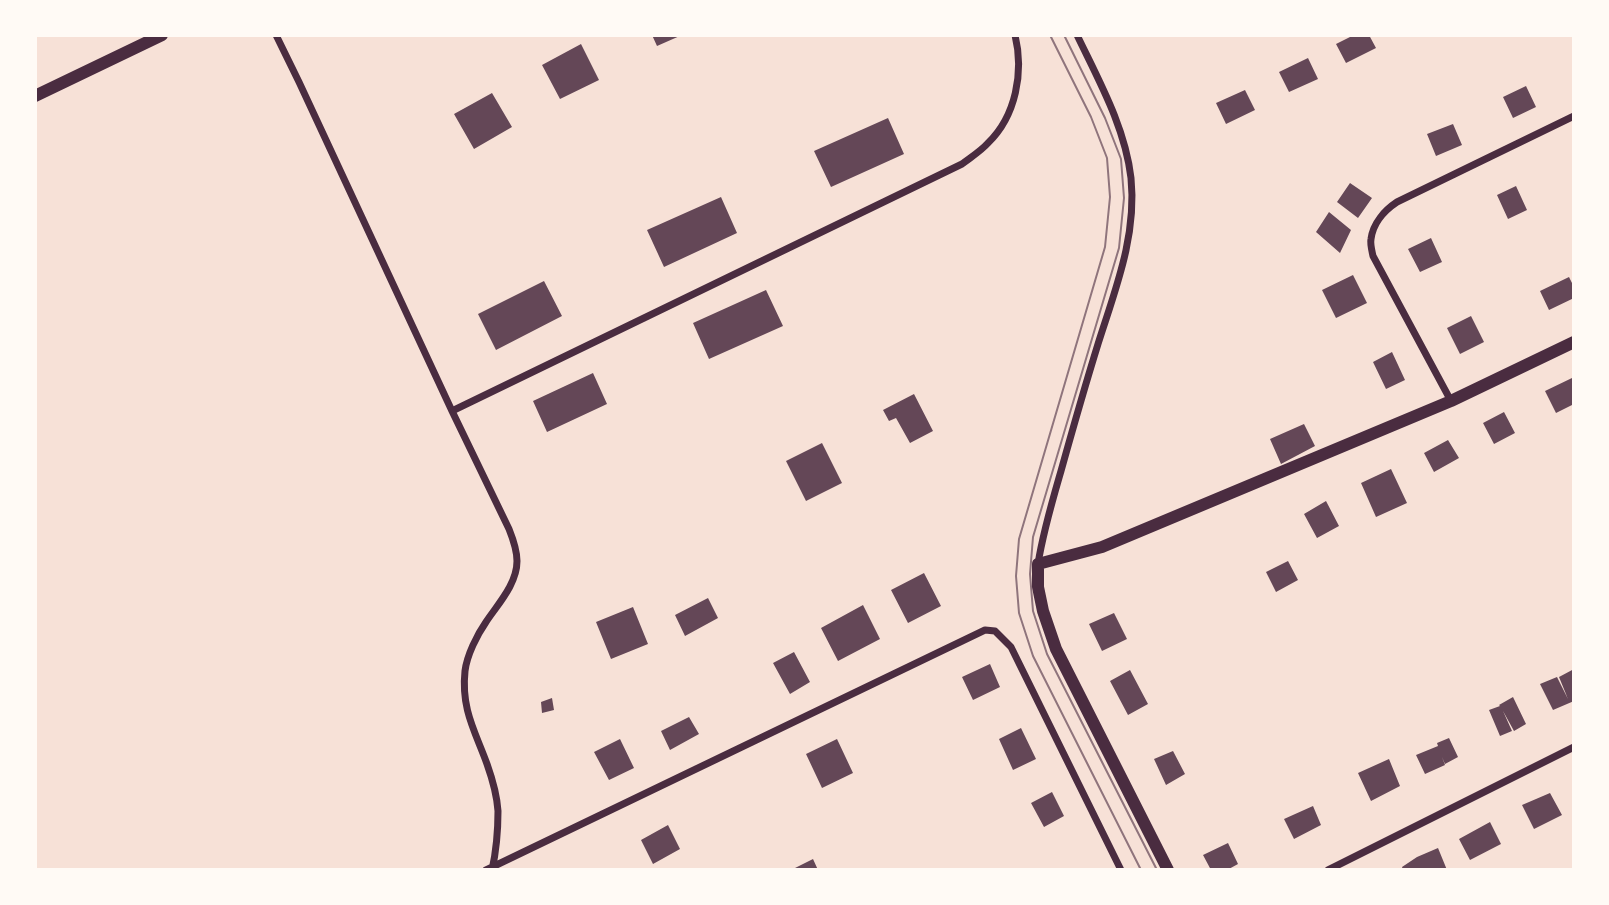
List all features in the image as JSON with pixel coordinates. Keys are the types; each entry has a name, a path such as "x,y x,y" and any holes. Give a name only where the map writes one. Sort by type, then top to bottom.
{"street":[{"path":"35,96 162,35"},
{"path":"276,35 515,546 516,573 473,645 465,670 465,700 469,720 486,764 498,810 490,869"},
{"path":"452,411 962,164 988,144 1005,123 1019,73 1015,35"},
{"path":"1077,35 1109,102 1122,137 1130,177 1132,211 1126,254 1043,536 1038,564 1038,587 1056,649 1168,870"},
{"path":"1451,401 1373,257 1371,239 1377,223 1386,209 1397,202 1574,116"},
{"path":"1038,564 1102,547 1451,401 1574,342"},
{"path":"490,869 985,630 995,631 1011,647 1121,870"},
{"path":"1328,870 1574,747"}],"building":[{"path":"652,35 682,35 657,46"},
{"path":"1354,35 1369,35 1376,48 1346,63 1336,44"},
{"path":"581,44 599,80 560,99 542,65"},
{"path":"1308,58 1318,79 1289,92 1279,72"},
{"path":"1526,86 1536,107 1513,118 1503,97"},
{"path":"1245,90 1255,110 1226,124 1216,103"},
{"path":"492,93 512,127 474,149 454,114"},
{"path":"888,118 904,154 831,187 814,151"},
{"path":"1453,124 1462,145 1436,156 1427,134"},
{"path":"1350,183 1372,198 1358,218 1337,202"},
{"path":"1516,186 1527,210 1508,219 1497,195"},
{"path":"721,197 737,233 664,267 647,230"},
{"path":"1329,212 1351,230 1340,253 1316,232"},
{"path":"1431,238 1442,262 1420,272 1408,249"},
{"path":"1353,275 1367,303 1336,318 1322,290"},
{"path":"1569,277 1574,287 1574,298 1549,310 1540,291"},
{"path":"544,281 562,316 496,350 478,314"},
{"path":"766,290 783,326 709,359 693,323"},
{"path":"1471,316 1484,342 1460,354 1447,328"},
{"path":"1392,352 1405,380 1386,389 1373,362"},
{"path":"593,373 607,404 547,432 533,401"},
{"path":"1572,378 1574,404 1556,413 1545,391"},
{"path":"914,394 933,431 910,443 896,418 889,421 883,410"},
{"path":"1504,412 1515,433 1494,444 1483,423"},
{"path":"1304,424 1315,446 1281,464 1270,439"},
{"path":"1448,440 1459,458 1434,472 1424,453"},
{"path":"822,443 842,483 806,501 786,461"},
{"path":"1391,469 1407,503 1376,517 1361,483"},
{"path":"1326,501 1339,526 1317,538 1304,514"},
{"path":"1288,561 1298,580 1276,592 1266,572"},
{"path":"924,573 941,606 908,623 891,590"},
{"path":"708,598 718,618 685,636 675,615"},
{"path":"863,605 880,639 838,661 821,628"},
{"path":"633,607 648,644 611,659 596,622"},
{"path":"1114,613 1127,639 1102,651 1089,624"},
{"path":"794,652 810,682 790,694 773,663"},
{"path":"990,664 1000,687 973,700 962,677"},
{"path":"1574,669 1574,701 1553,710 1540,684 1557,677 1568,699 1559,677"},
{"path":"1130,670 1148,704 1128,715 1110,681"},
{"path":"1513,697 1526,724 1514,731 1503,711 1512,731 1500,736 1489,710"},
{"path":"552,698 554,710 542,713 541,702"},
{"path":"689,717 699,734 670,750 661,731"},
{"path":"1021,728 1036,759 1013,770 999,739"},
{"path":"1449,738 1458,757 1445,764 1442,757 1445,765 1425,774 1416,755"},
{"path":"620,739 634,768 609,780 594,752"},
{"path":"837,739 853,773 822,788 806,754"},
{"path":"1173,751 1185,774 1166,785 1154,759"},
{"path":"1389,759 1400,786 1371,801 1358,773"},
{"path":"1052,792 1064,816 1044,827 1031,803"},
{"path":"1550,793 1562,815 1534,829 1522,805"},
{"path":"1313,806 1321,825 1294,839 1284,819"},
{"path":"1490,822 1501,844 1470,860 1459,839"},
{"path":"668,825 680,849 653,864 641,840"},
{"path":"1228,843 1238,864 1227,870 1211,870 1203,855"},
{"path":"1438,848 1447,870 1403,870 1402,867 1417,857"},
{"path":"813,859 818,870 791,870"}],"tram line":[{"path":"1050,35 1091,117 1107,158 1110,197 1105,247 1019,539 1016,576 1019,613 1033,656 1141,870"},
{"path":"1064,35 1105,118 1121,159 1124,198 1119,248 1033,537 1030,574 1033,611 1047,654 1157,870"}]}
